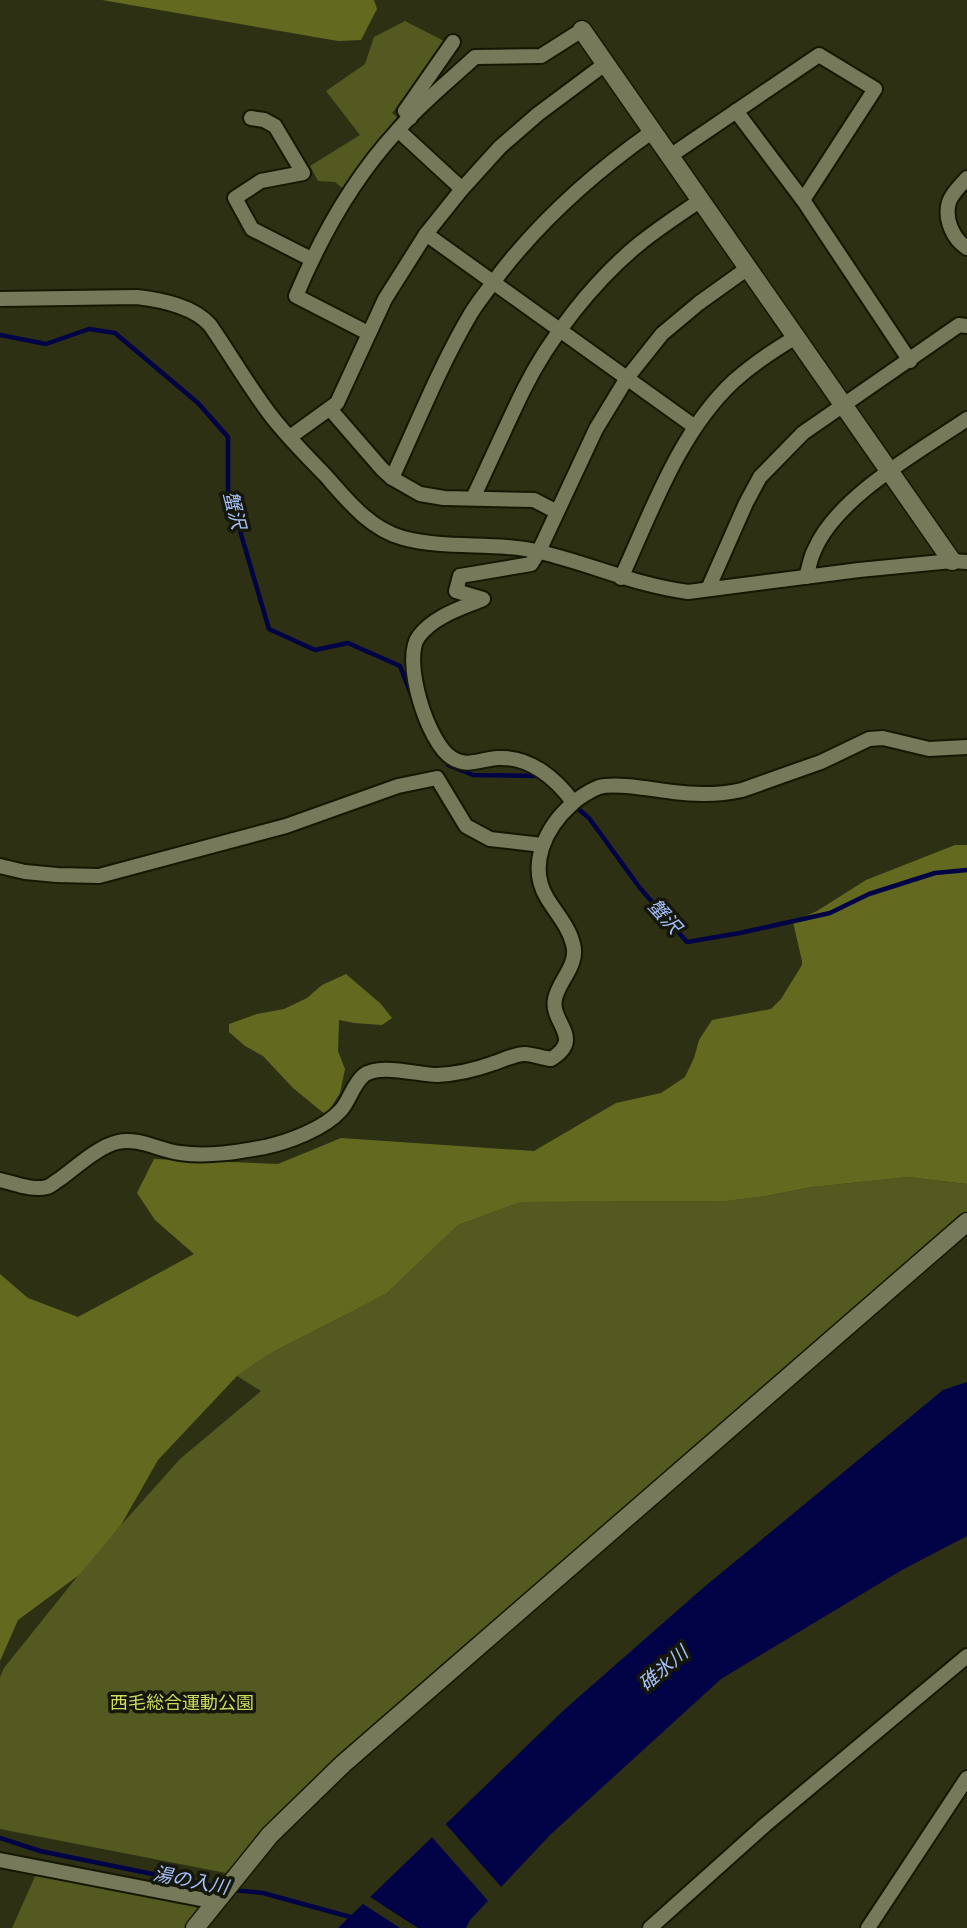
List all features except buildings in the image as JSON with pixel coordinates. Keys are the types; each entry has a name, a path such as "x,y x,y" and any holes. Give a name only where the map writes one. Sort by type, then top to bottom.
{"street":[{"path":"368,334 296,296 311,259 348,195 398,130 475,57 541,56 582,30 890,472 960,561"},
{"path":"410,118 405,111 453,42"},
{"path":"670,156 819,55 875,89 803,200"},
{"path":"290,437 337,403 385,299 426,234 462,189 500,147 538,114 606,64"},
{"path":"736,111 803,200 910,361"},
{"path":"251,118 264,120 275,126 303,173 261,181 235,198 252,229 311,259"},
{"path":"398,130 462,189"},
{"path":"392,478 461,332 493,282 517,251 562,204 612,160 653,131"},
{"path":"967,178 949,202 948,213 956,240 967,248"},
{"path":"473,498 524,389 582,301 629,253 662,226 701,201"},
{"path":"426,234 695,427"},
{"path":"573,802 564,789 544,772 527,763 501,758 468,764 448,756 434,736 419,702 414,678 413,651 416,638 451,612 483,598 456,591 460,576 531,564 596,429 627,378 662,334 748,268"},
{"path":"0,299 137,297 156,299 201,315 211,325 270,414 290,437 362,516 400,537 422,542 539,551 621,578 688,592 960,561"},
{"path":"708,589 761,477 803,433 959,325 967,326"},
{"path":"621,578 678,456 695,427 734,381 759,360 796,337"},
{"path":"330,409 382,469 419,494 444,498 534,500 557,512"},
{"path":"806,577 814,550 829,525 852,501 967,419"},
{"path":"0,1180 34,1188 48,1187 106,1147 123,1141 178,1153 198,1154 228,1154 268,1146 313,1130 334,1116 341,1110 358,1083 370,1072 382,1070 448,1075 525,1054 551,1059 559,1054 565,1045 564,1026 554,1007 555,998 574,957 574,946 542,890 538,866 542,845 549,831 573,802 600,787 631,786 693,794 729,793 821,762 869,739 883,738 929,749 967,747"},
{"path":"0,866 36,873 99,876 286,826 398,786 437,778 466,826 490,839 542,845"},
{"path":"195,1928 287,1817 343,1764 967,1222"},
{"path":"650,1928 765,1825 967,1656"},
{"path":"868,1928 967,1778"},
{"path":"0,1860 218,1899"}],"green space":[{"path":"102,0 374,0 377,9 361,40 338,41"},
{"path":"405,21 446,42 392,113 397,117 342,188 335,182 318,181 310,166 360,135 326,91 365,64 374,37"},
{"path":"955,845 967,845 967,1184 908,1177 812,1187 726,1201 521,1202 458,1225 386,1294 269,1354 237,1376 158,1460 121,1525 79,1575 18,1620 0,1661 0,1274 28,1298 78,1317 194,1254 155,1220 137,1193 154,1159 278,1164 341,1138 534,1151 616,1103 661,1093 685,1077 699,1040 712,1020 771,1009 781,999 802,965 793,922 817,911 866,880"},
{"path":"346,974 381,1004 392,1018 382,1025 339,1020 338,1051 345,1069 340,1093 326,1115 293,1088 263,1056 245,1046 229,1032 229,1024 257,1014 284,1009 307,998 322,985"},
{"name":"西毛総合運動公園","path":"908,1177 967,1184 967,1212 410,1692 305,1789 226,1873 0,1829 0,1677 4,1668 97,1552 180,1459 261,1391 237,1376 269,1354 386,1294 458,1225 521,1202 726,1201 812,1187"},
{"path":"37,1872 177,1900 192,1904 200,1911 187,1928 12,1928"}],"water":[{"name":"碓氷川","path":"967,1382 967,1536 902,1570 721,1679 550,1835 470,1920 466,1928 338,1928 564,1710 703,1588 943,1390"}],"pier":[{"path":"443,1821 503,1889 490,1903 430,1835"},
{"path":"367,1895 418,1928 400,1928 360,1902"}],"waterway":[{"name":"蟹沢","path":"0,335 46,344 89,329 115,333 198,403 228,437 228,490 269,629 315,650 348,643 400,666 414,702"},
{"name":"蟹沢","path":"448,765 473,775 542,778"},
{"name":"蟹沢","path":"576,807 589,818 640,888 687,942 830,913 869,894 935,873 967,870"},
{"name":"湯の入川","path":"0,1838 40,1851 221,1888"},
{"name":"湯の入川","path":"233,1890 263,1893 354,1918"}]}
